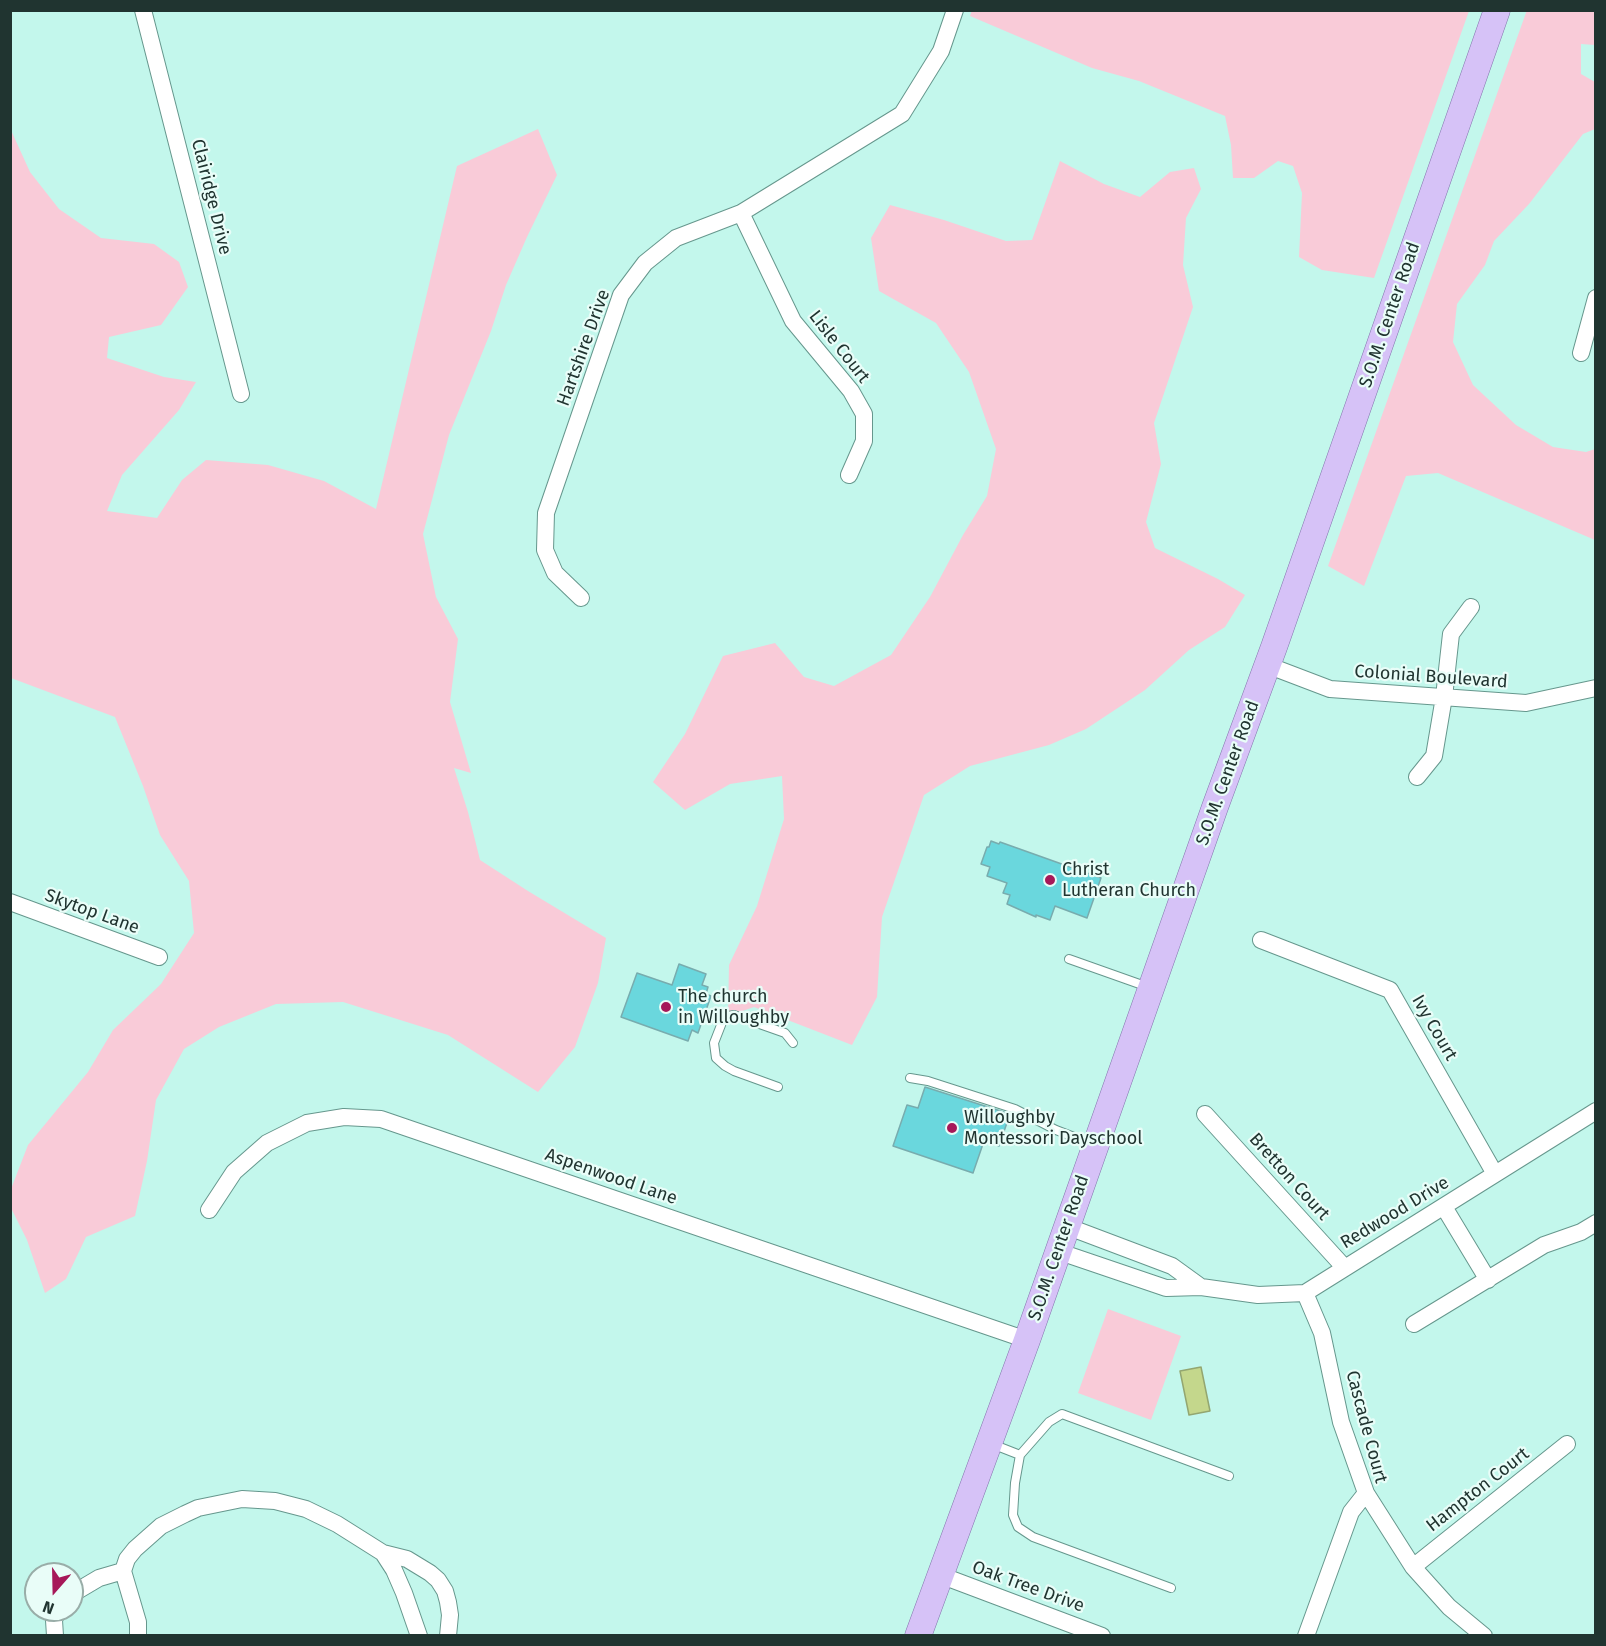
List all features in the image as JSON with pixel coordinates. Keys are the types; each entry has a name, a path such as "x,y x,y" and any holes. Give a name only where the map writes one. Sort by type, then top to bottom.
{"main road":[{"name":"S.O.M. Center Road","path":"918,1635 1027,1340 1497,10"}],"street":[{"name":"Clairidge Drive","path":"142,10 241,394"},
{"name":"Hartshire Drive","path":"581,598 555,573 545,550 546,513 621,295 645,263 676,238 741,213 902,114 941,51 955,10"},
{"name":"Lisle Court","path":"741,213 794,321 851,391 864,414 864,441 849,475"},
{"path":"1581,352 1596,298"},
{"path":"1417,777 1434,756 1451,634 1471,607"},
{"name":"Colonial Boulevard","path":"1267,665 1330,689 1526,703 1596,688"},
{"name":"Skytop Lane","path":"10,903 159,957"},
{"name":"Ivy Court","path":"1260,940 1390,990 1495,1174"},
{"name":"Redwood Drive","path":"1305,1293 1596,1111"},
{"name":"Bretton Court","path":"1205,1114 1344,1267"},
{"name":"Aspenwood Lane","path":"209,1210 234,1172 267,1143 307,1123 344,1117 381,1119 1027,1340"},
{"path":"1444,1207 1488,1280"},
{"path":"1414,1324 1544,1245 1581,1232 1596,1223"},
{"path":"1066,1226 1172,1266 1201,1287"},
{"path":"1057,1251 1166,1288 1201,1287 1258,1295 1305,1293"},
{"name":"Cascade Court","path":"1305,1293 1322,1333 1341,1422 1366,1493 1351,1512 1306,1635"},
{"name":"Hampton Court","path":"1413,1567 1567,1444"},
{"path":"1366,1493 1413,1567 1449,1607 1484,1635"},
{"path":"138,1635 138,1622 123,1571 127,1559 161,1526 198,1508 242,1499 275,1501 306,1509 337,1524 383,1553 407,1559 430,1573 445,1591 450,1615 448,1635"},
{"path":"383,1553 402,1587 418,1635"},
{"path":"84,1587 99,1578 123,1571"},
{"name":"Oak Tree Drive","path":"940,1575 1102,1635"}],"lane":[{"path":"1069,959 1151,988"},
{"path":"778,1087 725,1066 716,1058 714,1043 723,1020 734,1015 785,1033 793,1043"},
{"path":"910,1078 928,1081 1015,1109 1056,1130 1095,1146"},
{"path":"1171,1588 1033,1537 1018,1527 1014,1515 1015,1483 1020,1455 1049,1422 1062,1414 1229,1476"},
{"path":"988,1443 1020,1455"}],"shaded area":[{"path":"972,10 1469,11 1374,278 1322,270 1299,257 1302,193 1293,166 1278,161 1254,178 1233,178 1231,145 1225,116 1139,81 1092,68 970,16"},
{"path":"1527,10 1595,11 1595,45 1581,44 1581,74 1595,82 1595,129 1583,134 1529,204 1494,241 1485,265 1457,304 1453,342 1473,385 1516,425 1553,447 1586,452 1595,449 1595,540 1438,473 1406,476 1364,586 1328,566"},
{"path":"10,128 30,172 59,209 101,238 154,244 179,262 188,287 161,325 109,337 107,358 164,377 196,382 179,410 122,475 107,511 157,518 182,480 206,460 268,465 324,481 376,509 457,166 538,129 557,175 506,285 491,331 449,435 423,534 436,597 458,639 450,702 471,773 454,768 480,860 606,938 598,983 575,1047 538,1092 448,1035 343,1002 276,1004 219,1027 184,1049 156,1100 147,1161 135,1216 86,1237 66,1279 45,1293 27,1240 11,1208 11,1189 28,1145 88,1072 113,1030 161,984 194,933 189,881 160,835 115,717 11,678"},
{"path":"1060,161 1104,184 1140,197 1170,172 1194,168 1201,189 1186,218 1183,265 1193,307 1154,423 1161,464 1146,522 1155,548 1245,595 1225,627 1189,650 1145,690 1086,729 1049,745 970,766 924,795 882,917 877,997 852,1045 754,1007 728,1016 729,965 757,906 784,819 782,776 730,784 685,810 653,782 685,734 723,656 775,643 804,677 834,686 891,655 930,597 987,496 996,449 969,372 936,323 879,291 871,238 890,205 1006,241 1032,240"},
{"path":"1108,1309 1181,1336 1151,1420 1078,1393"},
{"path":"1201,1367 1210,1411 1189,1415 1180,1371"}],"building":[{"name":"Christ Lutheran Church","path":"991,841 999,844 1000,842 1101,878 1087,918 1055,906 1050,920 1036,915 1036,917 1007,904 1010,895 1003,893 1007,883 987,876 990,867 981,864"},
{"name":"The church in Willoughby","path":"679,964 706,974 702,985 708,987 706,994 711,996 698,1033 692,1030 688,1041 621,1017 637,973 672,985"},
{"name":"Willoughby Montessori Dayschool","path":"925,1087 1010,1114 999,1146 984,1141 973,1173 893,1146 907,1105 918,1108"}],"place":[{"name":"Christ Lutheran Church","path":"1050,880"},
{"name":"The church in Willoughby","path":"666,1007"},
{"name":"Willoughby Montessori Dayschool","path":"952,1128"}]}
